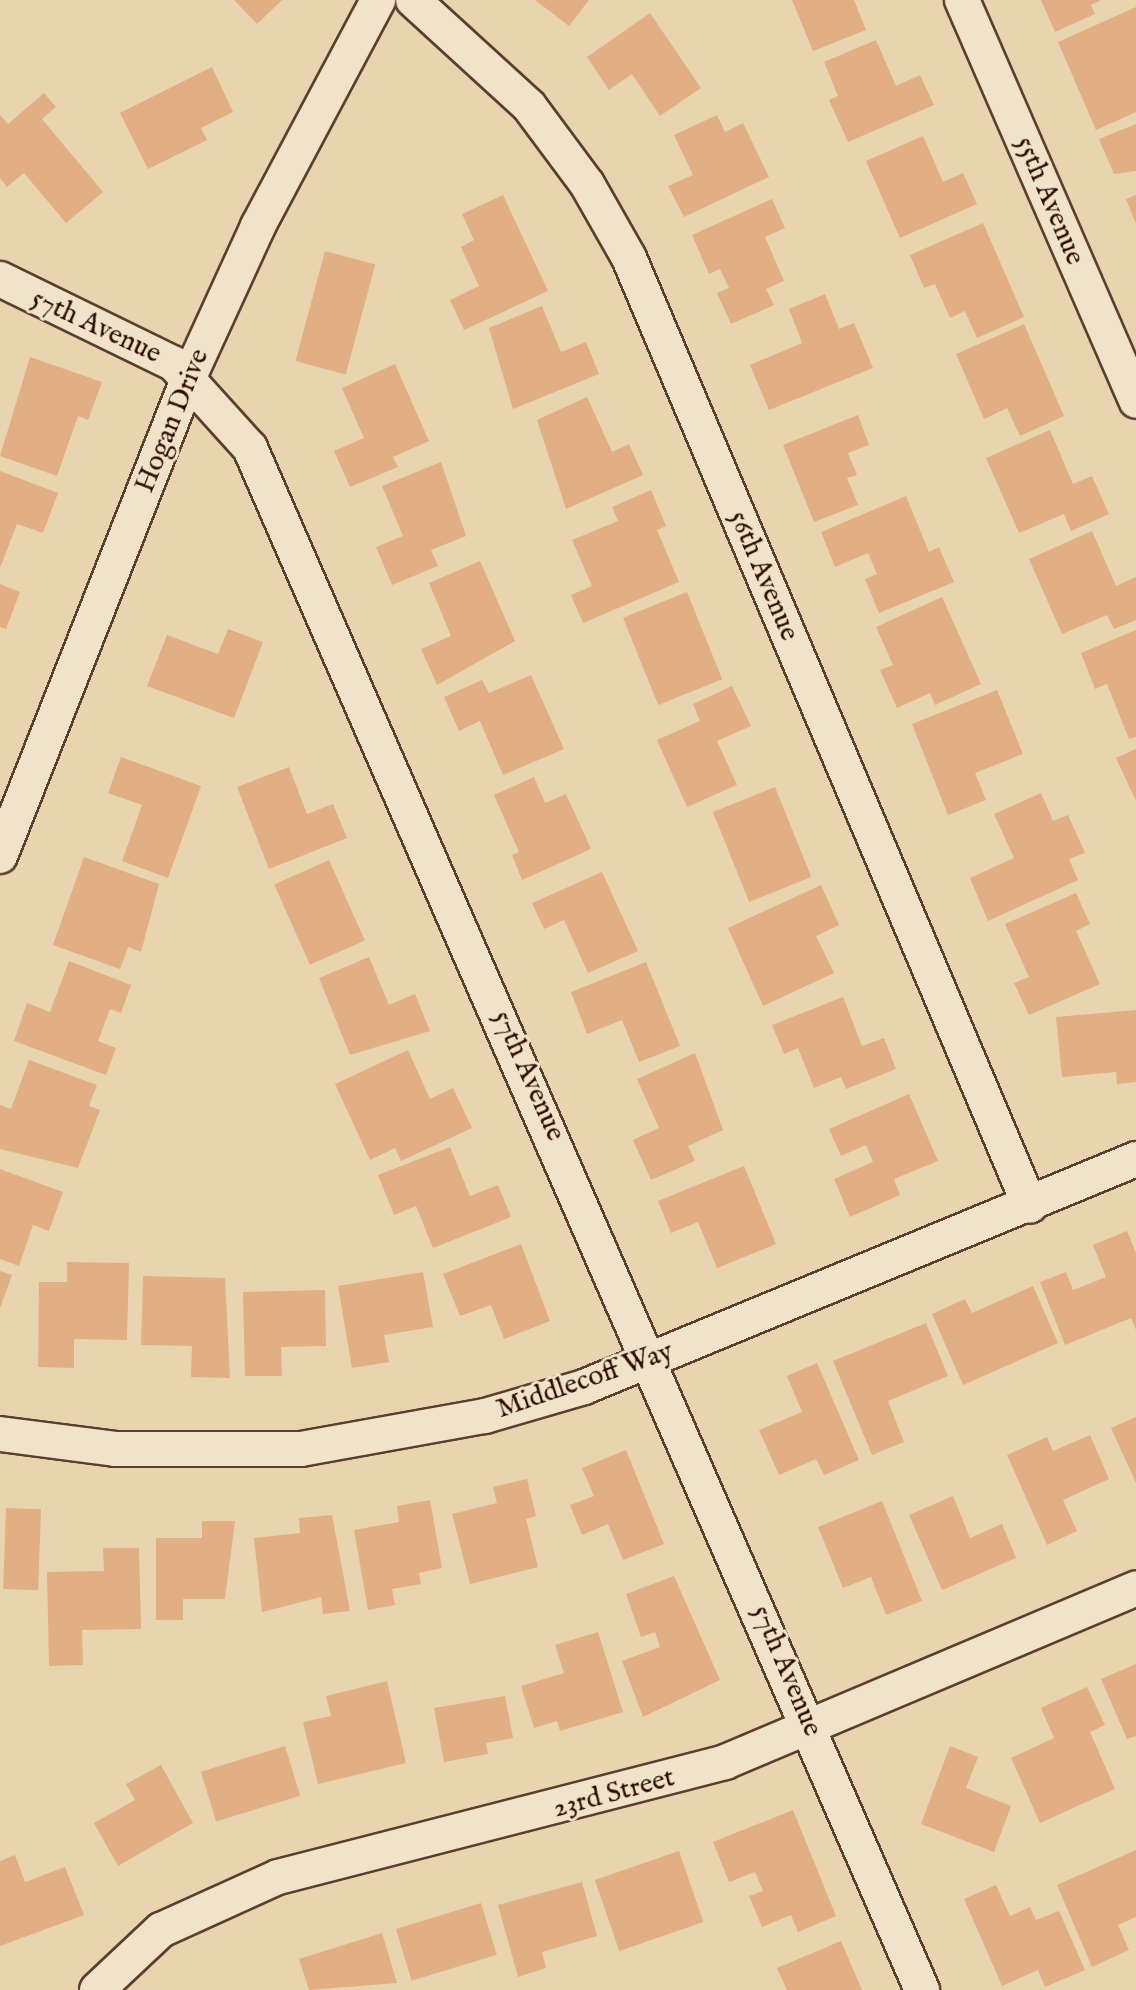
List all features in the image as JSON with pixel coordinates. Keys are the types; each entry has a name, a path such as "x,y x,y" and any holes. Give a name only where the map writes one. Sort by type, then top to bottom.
{"street":[{"name":"Hogan Drive","path":"0,856 189,377 258,226 378,0"},
{"name":"56th Avenue","path":"413,0 529,106 587,184 629,258 1030,1206"},
{"name":"55th Avenue","path":"962,0 1136,401"},
{"name":"57th Avenue","path":"0,279 139,342 189,377 227,417 270,485 652,1359 922,1990"},
{"name":"Middlecoff Way","path":"0,1434 115,1449 301,1449 485,1416 652,1359 1030,1206 1136,1159"},
{"name":"23rd Street","path":"97,1990 161,1930 278,1877 595,1801 811,1729 1136,1588"}],"building":[{"path":"234,0 282,0 257,24"},
{"path":"535,0 589,0 569,26"},
{"path":"792,0 854,0 866,30 813,51"},
{"path":"1041,0 1101,0 1091,5 1095,14 1055,32"},
{"path":"1136,7 1136,112 1096,130 1058,42"},
{"path":"650,13 701,88 660,116 632,74 609,90 587,57"},
{"path":"876,40 896,86 920,75 934,105 848,142 829,100 838,96 824,62"},
{"path":"212,67 233,112 201,128 207,140 148,169 120,113"},
{"path":"44,93 56,107 42,119 103,192 66,223 24,173 7,187 0,178 0,115 8,124"},
{"path":"717,115 725,132 743,123 769,177 684,217 668,186 693,175 674,135"},
{"path":"1136,124 1136,171 1114,174 1099,139"},
{"path":"923,136 943,182 963,173 977,204 900,238 866,161"},
{"path":"503,195 548,291 464,330 450,300 479,286 461,247 474,240 462,214"},
{"path":"1136,195 1136,224 1126,199"},
{"path":"772,199 785,228 765,237 784,281 766,289 774,305 731,324 717,293 729,288 720,269 709,274 692,235"},
{"path":"983,223 1024,317 977,338 965,311 950,318 935,284 924,288 910,255"},
{"path":"325,251 375,264 346,375 295,361"},
{"path":"825,294 839,329 854,323 873,368 769,410 750,365 802,343 789,309"},
{"path":"542,306 561,352 586,342 599,374 513,409 489,328"},
{"path":"1024,324 1064,416 1020,436 1007,408 984,419 956,354"},
{"path":"30,357 102,382 88,420 78,416 57,476 0,456"},
{"path":"395,364 429,441 393,457 398,467 350,487 334,451 364,438 342,388"},
{"path":"587,397 612,452 629,444 643,475 566,509 537,420"},
{"path":"858,415 869,445 848,453 857,475 847,478 858,505 814,522 783,445"},
{"path":"1050,430 1073,484 1092,476 1109,514 1071,531 1064,514 1019,533 986,458"},
{"path":"441,462 466,536 431,550 438,566 392,585 376,547 403,536 382,486"},
{"path":"0,471 58,493 43,533 17,524 0,568"},
{"path":"651,490 666,526 657,530 679,582 583,623 571,595 592,586 572,540 618,521 612,507"},
{"path":"906,496 929,552 939,547 954,582 879,613 865,579 877,574 868,553 835,567 821,532"},
{"path":"1092,531 1116,586 1136,577 1136,620 1114,629 1107,615 1062,634 1029,559"},
{"path":"480,561 515,641 437,685 421,649 451,636 429,583"},
{"path":"0,584 20,592 6,629 0,627"},
{"path":"687,592 722,679 658,705 623,618"},
{"path":"942,597 981,684 935,705 930,693 897,708 880,670 893,665 876,627"},
{"path":"228,629 263,642 234,718 147,686 167,635 218,654"},
{"path":"1136,630 1136,737 1129,739 1107,684 1095,689 1081,653"},
{"path":"531,675 564,749 503,775 480,721 459,731 444,697 482,680 489,693"},
{"path":"732,686 751,726 717,741 737,785 687,807 657,740 700,721 693,704"},
{"path":"997,690 1023,754 975,773 986,800 948,815 912,724"},
{"path":"1136,749 1136,801 1116,758"},
{"path":"121,757 201,786 168,878 122,861 142,805 108,793"},
{"path":"289,767 307,814 333,804 347,838 269,869 237,787"},
{"path":"534,777 545,803 566,794 591,849 522,880 512,855 519,852 494,795"},
{"path":"775,787 811,877 749,902 713,812"},
{"path":"1041,793 1053,821 1068,815 1085,853 1069,859 1078,880 988,921 970,878 1014,858 994,814"},
{"path":"84,857 159,884 141,952 128,947 120,969 53,945"},
{"path":"329,860 365,940 310,965 274,884"},
{"path":"602,872 638,951 588,973 564,920 544,929 532,903"},
{"path":"821,885 839,925 816,936 834,973 763,1006 728,928"},
{"path":"1076,893 1090,924 1076,931 1100,984 1029,1015 1014,983 1029,977 1005,924"},
{"path":"369,957 389,1005 415,994 430,1031 350,1055 319,978"},
{"path":"69,961 131,985 121,1013 110,1009 98,1041 116,1048 106,1075 14,1041 27,1003 50,1012"},
{"path":"646,962 680,1046 639,1062 622,1020 587,1034 571,992"},
{"path":"843,997 862,1046 884,1038 896,1069 846,1089 841,1077 814,1088 798,1048 784,1054 772,1025"},
{"path":"1136,1010 1136,1082 1117,1084 1116,1072 1062,1077 1056,1017"},
{"path":"408,1050 430,1099 453,1088 472,1128 401,1161 395,1148 370,1160 335,1084"},
{"path":"695,1053 723,1130 688,1146 695,1161 651,1180 633,1140 659,1128 637,1079"},
{"path":"29,1060 97,1085 89,1106 100,1110 78,1168 0,1149 0,1105 11,1109"},
{"path":"909,1094 938,1161 894,1179 900,1195 850,1217 834,1179 873,1162 866,1145 841,1156 829,1129"},
{"path":"450,1147 470,1196 498,1185 511,1217 433,1248 416,1206 394,1215 378,1175"},
{"path":"744,1166 776,1244 717,1268 698,1222 671,1233 658,1201"},
{"path":"0,1169 63,1192 49,1231 33,1225 19,1266 0,1259"},
{"path":"1127,1231 1136,1253 1136,1330 1131,1318 1065,1345 1040,1282 1066,1272 1073,1290 1106,1277 1093,1245"},
{"path":"521,1244 550,1321 504,1339 491,1305 460,1316 443,1274"},
{"path":"67,1262 129,1263 127,1340 74,1339 74,1368 38,1367 39,1282 67,1282"},
{"path":"0,1271 12,1275 0,1308"},
{"path":"423,1272 433,1327 384,1335 389,1362 352,1368 338,1286"},
{"path":"143,1276 225,1278 230,1378 191,1377 192,1346 141,1345"},
{"path":"1033,1286 1058,1343 963,1385 932,1314 965,1299 972,1313"},
{"path":"325,1290 326,1346 281,1347 282,1376 245,1376 243,1292"},
{"path":"926,1323 948,1376 888,1401 904,1442 872,1455 833,1361"},
{"path":"817,1363 859,1460 824,1475 816,1459 779,1475 759,1430 802,1412 787,1376"},
{"path":"1136,1417 1136,1483 1111,1428"},
{"path":"1090,1435 1109,1479 1063,1500 1077,1531 1047,1545 1007,1455 1047,1437 1053,1451"},
{"path":"626,1450 664,1544 623,1560 608,1524 582,1535 570,1505 594,1496 582,1468"},
{"path":"527,1479 536,1516 526,1519 538,1567 470,1584 452,1514 497,1503 493,1487"},
{"path":"953,1496 970,1538 1002,1524 1016,1558 942,1590 909,1515"},
{"path":"430,1500 442,1568 419,1573 421,1584 392,1589 395,1605 368,1610 354,1530 399,1522 397,1506"},
{"path":"882,1501 922,1601 886,1615 871,1577 843,1588 818,1527"},
{"path":"6,1508 41,1509 38,1590 3,1589"},
{"path":"332,1515 350,1611 323,1614 321,1597 262,1612 254,1538 300,1533 299,1518"},
{"path":"202,1521 235,1521 225,1599 183,1599 183,1620 156,1620 156,1538 202,1538"},
{"path":"103,1548 139,1548 141,1629 82,1630 83,1665 49,1666 47,1572 104,1571"},
{"path":"674,1576 720,1680 643,1717 622,1661 660,1647 655,1632 641,1637 626,1594"},
{"path":"598,1632 623,1712 560,1731 557,1721 534,1728 521,1686 564,1673 555,1645"},
{"path":"1136,1664 1136,1736 1127,1739 1101,1679"},
{"path":"387,1681 406,1763 318,1784 303,1722 331,1716 326,1696"},
{"path":"1087,1687 1105,1725 1090,1732 1115,1789 1040,1823 1011,1758 1054,1738 1041,1708"},
{"path":"505,1696 513,1738 486,1743 488,1754 444,1762 434,1708"},
{"path":"285,1746 300,1796 216,1821 201,1772"},
{"path":"950,1746 978,1757 966,1788 1011,1806 994,1852 921,1824"},
{"path":"161,1765 193,1823 118,1866 94,1823 135,1800 126,1784"},
{"path":"793,1810 836,1916 798,1932 791,1915 762,1927 749,1896 763,1891 755,1872 729,1882 713,1842"},
{"path":"1136,1850 1136,1917 1118,1925 1129,1950 1092,1967 1057,1885"},
{"path":"679,1851 703,1922 619,1951 595,1880"},
{"path":"15,1855 25,1882 65,1867 84,1915 0,1946 0,1861"},
{"path":"582,1882 597,1936 542,1952 546,1968 518,1977 498,1905"},
{"path":"996,1885 1010,1916 1030,1907 1036,1920 1059,1911 1085,1970 1045,1987 1038,1970 1002,1986 964,1899"},
{"path":"481,1903 497,1955 412,1981 396,1929"},
{"path":"382,1933 397,1983 309,1990 299,1959"},
{"path":"841,1941 862,1990 787,1990 777,1968"}]}
